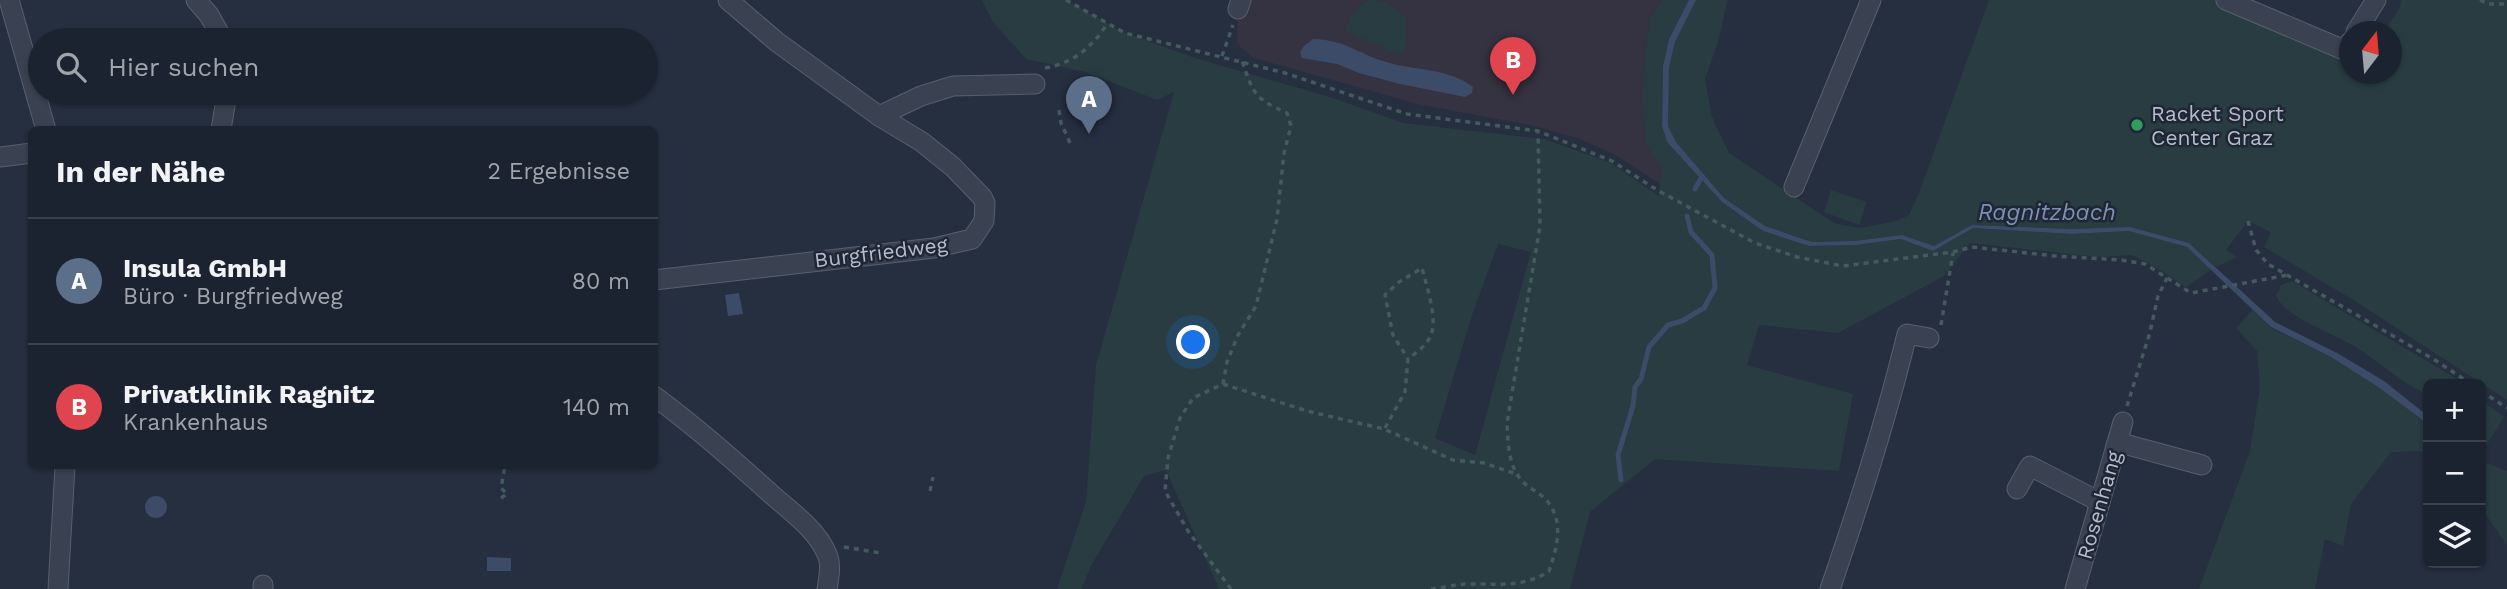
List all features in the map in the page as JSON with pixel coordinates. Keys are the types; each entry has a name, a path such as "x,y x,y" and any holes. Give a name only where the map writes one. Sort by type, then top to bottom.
{"street":[{"path":"9,0 28,67"},
{"path":"196,0 216,28"},
{"name":"Burgfriedweg","path":"658,280 934,248 972,239 984,221 982,197 922,142 879,116 778,42 727,0"},
{"path":"1794,187 1871,0"},
{"path":"2226,0 2339,48"},
{"path":"2363,21 2376,0"},
{"path":"879,116 921,96 953,86 1035,84"},
{"path":"39,105 45,126"},
{"path":"222,126 225,105"},
{"path":"0,158 28,154"},
{"path":"1830,589 1869,475 1906,334 1929,338"},
{"path":"658,399 708,438 791,511 821,543 828,554 830,566 827,589"},
{"name":"Rosenhang","path":"2075,589 2123,422"},
{"path":"2116,445 2129,445 2202,465"},
{"path":"2017,489 2030,466 2100,502"},
{"path":"58,589 65,469"}],"path":[{"path":"1066,0 1125,33 1285,73 1407,114 1538,131 1612,161 1657,190 1755,243 1797,257 1843,266 1953,252 1972,247 2121,260 2146,264 2190,293 2251,284 2288,275"},
{"path":"2480,0 2507,4"},
{"path":"1222,56 1239,5"},
{"path":"1035,84 1033,70 1054,67 1077,57 1108,23"},
{"path":"1223,384 1227,362 1238,335 1256,306 1277,219 1284,153 1291,126 1287,113 1258,99 1242,61"},
{"path":"1059,110 1061,123 1070,143"},
{"path":"1430,589 1465,584 1519,584 1539,578 1549,571 1559,541 1556,520 1549,503 1519,475 1509,455 1507,423 1540,226 1538,131"},
{"path":"2248,221 2256,250 2268,264 2464,379"},
{"path":"1929,338 1932,330 1940,331 1953,252"},
{"path":"1384,429 1405,392 1408,359 1393,335 1385,295 1399,282 1422,268 1433,321 1432,334 1423,347 1408,359"},
{"path":"2130,399 2158,296 2167,278"},
{"path":"1231,589 1188,531 1165,491 1168,458 1180,418 1194,398 1223,384 1307,411 1384,429 1453,460 1484,463 1519,475"},
{"path":"2486,394 2507,408"},
{"path":"501,498 507,494 501,488 504,469"},
{"path":"930,491 933,477"},
{"path":"821,543 881,553"}],"shaded area":[{"path":"1248,0 1662,0 1649,19 1646,144 1661,169 1660,184 1617,156 1578,138 1530,125 1422,105 1254,58 1240,47 1237,41 1238,9"}],"green space":[{"path":"982,0 1066,0 1125,33 1195,58 1330,97 1403,123 1544,139 1611,163 1659,196 1661,169 1646,145 1642,99 1649,19 1662,0 1689,0 1669,39 1663,66 1662,126 1667,142 1722,202 1763,231 1809,246 1856,245 1902,239 1933,251 1973,228 2071,234 2129,231 2187,247 2212,269 2186,287 2132,255 2098,257 1970,243 1944,276 1838,333 1759,325 1747,365 1853,394 1839,471 1655,459 1590,512 1570,589 1219,589 1166,470 1144,476 1092,564 1081,589 1057,589 1086,502 1096,365 1174,92 1157,100 1085,72 1026,59 993,22","holes":["1498,244 1531,252 1475,455 1435,438 1471,318"]},
{"path":"1368,0 1389,5 1406,19 1405,51 1398,54 1345,29 1354,12"},
{"path":"1696,0 1728,0 1705,79 1712,117 1729,153 1834,223 1860,228 1896,221 1909,215 1989,0 2226,0 2339,50 2339,84 2402,84 2402,21 2391,21 2401,0 2507,0 2507,400 2486,386 2486,379 2475,379 2355,301 2264,247 2271,232 2248,221 2226,250 2237,257 2216,267 2189,243 2130,227 2071,229 1972,225 1934,246 1902,235 1854,241 1812,242 1765,226 1724,198 1676,142 1668,126 1669,68 1675,42"},
{"path":"1831,190 1867,202 1859,225 1824,212"},
{"path":"2292,281 2457,379 2423,379 2423,392 2409,385 2354,346 2290,312 2276,296 2281,285"},
{"path":"2253,309 2271,328 2331,357 2423,420 2423,453 2391,452 2351,504 2343,546 2325,539 2315,589 2199,589 2250,451 2260,387 2257,351 2236,328"},
{"path":"2486,404 2504,417 2486,445"},
{"path":"2486,463 2507,471 2507,545 2486,515"}],"water":[{"name":"Ragnitzbach","path":"1689,0 1696,0 1675,42 1669,68 1668,126 1676,142 1724,198 1765,226 1812,242 1854,241 1902,235 1934,246 1972,225 2071,229 2130,227 2189,243 2275,322 2337,353 2384,381 2423,412 2423,420 2331,357 2271,327 2187,247 2129,231 2071,234 1973,228 1933,251 1901,239 1856,245 1809,246 1763,231 1722,202 1667,142 1662,126 1663,66 1669,39"},
{"path":"1313,39 1336,42 1401,66 1454,76 1473,87 1472,93 1465,97 1400,84 1337,64 1302,58 1300,52"},
{"path":"739,293 743,314 728,316 725,295"},
{"path":"152,496 160,496 167,503 167,511 160,518 152,518 145,511 145,503"},
{"path":"487,557 511,558 511,571 487,571"}],"waterway":[{"path":"1695,189 1702,176"},
{"path":"1621,480 1618,455 1633,406 1635,387 1641,379 1649,347 1668,325 1682,321 1704,308 1715,288 1712,255 1691,232 1687,216"}],"place":[{"name":"Privatklinik Ragnitz","path":"1513,95"},
{"name":"Racket Sport Center Graz","path":"2137,125"},
{"name":"Insula GmbH","path":"1089,134"}]}
